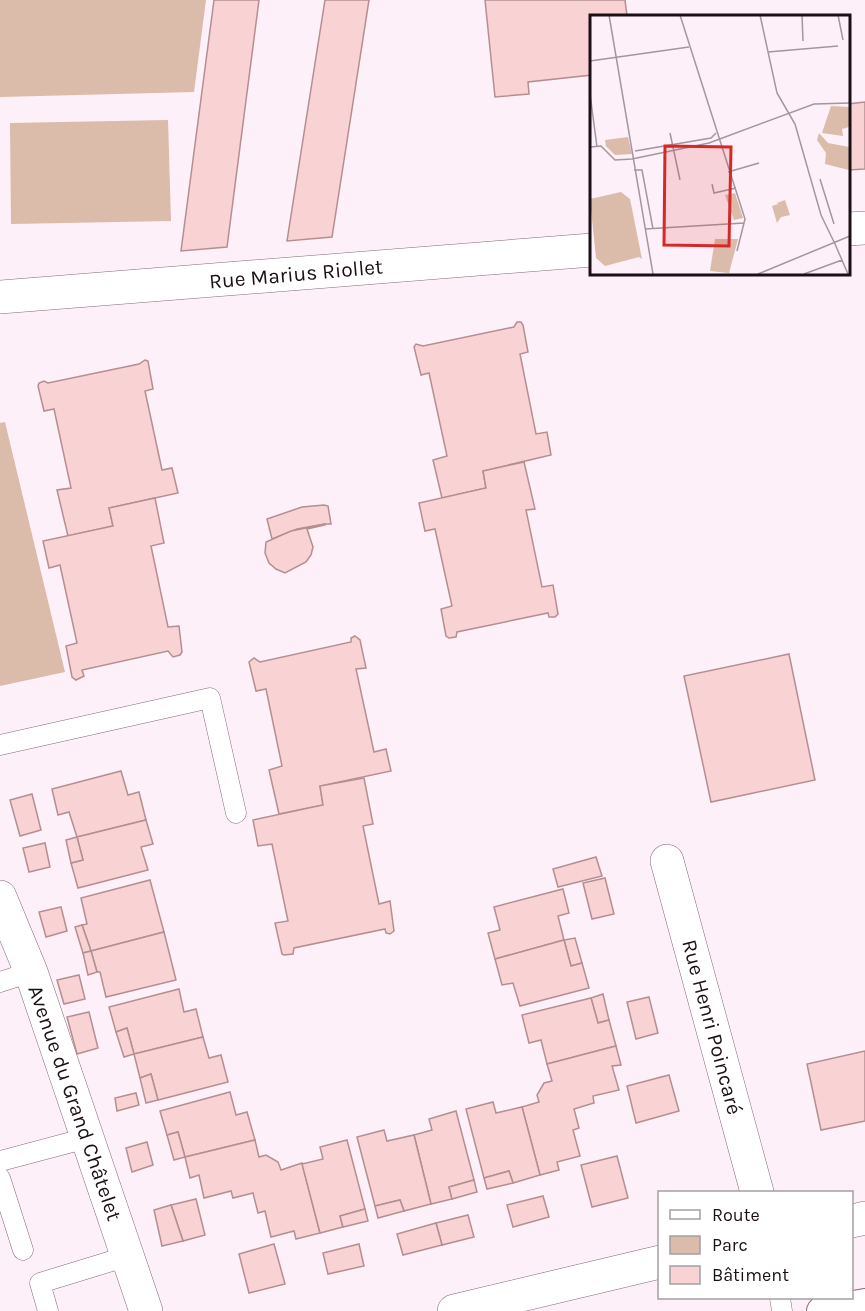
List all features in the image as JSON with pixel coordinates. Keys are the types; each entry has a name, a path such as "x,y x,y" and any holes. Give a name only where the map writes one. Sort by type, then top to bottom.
{"street":[{"path":"850,229 865,228"},
{"name":"Rue Marius Riollet","path":"0,297 590,250"},
{"name":"Rue Henri Poincaré","path":"667,861 757,1191"},
{"name":"Avenue du Grand Châtelet","path":"0,897 31,972 146,1311"},
{"path":"454,1311 658,1262"},
{"path":"821,1311 865,1303"}],"lane":[{"path":"0,745 210,698 236,813"},
{"path":"0,982 31,972"},
{"path":"0,1161 87,1138"},
{"path":"0,1178 23,1250"},
{"path":"48,1311 40,1283 128,1256"}],"green space":[{"path":"0,0 206,0 194,92 0,97"},
{"path":"168,120 171,221 11,224 10,123"},
{"path":"5,422 65,672 0,686 0,423"}],"building":[{"path":"214,0 259,0 227,247 181,251"},
{"path":"325,0 369,0 332,237 287,241"},
{"path":"485,0 625,0 627,15 590,15 590,75 528,82 529,94 495,97"},
{"path":"865,102 865,169 850,170 850,104"},
{"path":"517,322 523,325 528,352 520,354 536,434 547,432 551,455 483,471 486,488 442,498 433,460 447,456 429,373 421,375 414,347 416,344 423,346 514,327"},
{"path":"145,360 148,361 153,389 145,391 162,470 172,468 178,493 109,508 113,526 68,536 57,490 71,488 54,409 44,411 39,383 139,364"},
{"path":"524,462 535,509 526,510 542,587 553,585 558,614 555,617 549,617 548,613 457,632 456,637 449,638 446,636 441,609 452,606 435,529 425,531 419,503 486,488 483,471"},
{"path":"155,498 164,543 151,546 168,627 179,626 182,652 173,657 168,651 82,670 84,676 76,680 72,677 66,646 77,643 60,565 49,568 43,541 113,526 109,508"},
{"path":"328,506 331,524 297,529 272,539 267,519 302,507"},
{"path":"325,524 307,529 313,547 306,562 285,573 269,563 265,553 266,542 291,531"},
{"path":"355,636 360,640 366,668 356,669 374,752 386,749 391,771 320,786 323,805 279,814 269,770 282,766 266,689 256,691 249,662 254,658 260,662 351,642 351,638"},
{"path":"789,654 815,780 711,802 684,676"},
{"path":"121,771 128,795 139,792 146,820 77,837 69,812 58,815 52,789"},
{"path":"364,778 373,824 363,826 379,904 390,901 394,931 390,934 386,933 385,929 294,948 293,954 284,955 275,923 288,921 272,844 258,846 253,820 323,805 320,786"},
{"path":"32,794 41,830 20,836 10,800"},
{"path":"146,820 153,844 141,847 148,870 78,888 71,863 83,860 77,837"},
{"path":"77,837 83,860 71,863 66,840"},
{"path":"45,843 50,867 29,872 23,848"},
{"path":"596,857 602,876 558,887 553,869"},
{"path":"605,878 614,914 592,919 583,883"},
{"path":"150,880 164,932 91,951 82,925 87,924 81,898"},
{"path":"563,889 569,913 558,916 564,940 495,959 488,933 500,930 494,907"},
{"path":"61,907 67,931 46,937 39,912"},
{"path":"82,925 91,951 83,953 75,927"},
{"path":"164,932 176,980 106,997 100,972 97,972 91,951"},
{"path":"575,938 582,963 571,966 564,940"},
{"path":"564,940 571,966 582,963 589,988 520,1006 513,983 502,985 495,959"},
{"path":"91,951 97,972 88,975 83,953"},
{"path":"79,975 85,999 64,1004 57,980"},
{"path":"179,989 184,1012 196,1009 203,1037 134,1054 127,1028 116,1032 109,1007"},
{"path":"603,994 609,1020 598,1023 591,998"},
{"path":"649,997 658,1033 636,1039 627,1002"},
{"path":"591,998 598,1023 609,1020 616,1046 547,1064 541,1040 529,1043 522,1015"},
{"path":"89,1012 98,1048 77,1054 67,1017"},
{"path":"127,1028 134,1054 124,1057 116,1032"},
{"path":"203,1037 209,1058 221,1055 228,1082 158,1100 151,1074 140,1078 134,1054"},
{"path":"616,1046 621,1065 612,1066 619,1090 593,1096 594,1103 574,1109 579,1128 573,1130 580,1156 557,1162 559,1170 540,1175 522,1107 539,1102 537,1095 544,1083 552,1081 547,1064"},
{"path":"865,1051 865,1121 821,1130 807,1064"},
{"path":"151,1074 158,1100 146,1103 140,1078"},
{"path":"669,1075 679,1111 636,1123 627,1086"},
{"path":"230,1092 236,1115 247,1112 255,1140 185,1157 178,1132 167,1135 160,1111"},
{"path":"136,1093 139,1105 117,1111 115,1098"},
{"path":"493,1102 496,1113 522,1107 540,1175 513,1183 509,1171 484,1178 466,1109"},
{"path":"456,1111 474,1180 449,1187 452,1199 431,1204 414,1135 432,1130 429,1119"},
{"path":"384,1130 387,1141 414,1135 431,1204 404,1211 400,1200 375,1206 357,1137"},
{"path":"178,1132 185,1157 174,1160 167,1135"},
{"path":"255,1140 259,1157 266,1155 278,1162 281,1170 302,1163 320,1233 296,1239 294,1231 271,1237 265,1211 258,1213 253,1193 233,1198 231,1191 204,1198 199,1175 190,1178 185,1157"},
{"path":"347,1140 365,1209 340,1216 343,1227 320,1233 302,1164 323,1159 320,1147"},
{"path":"147,1142 153,1165 132,1172 126,1148"},
{"path":"617,1156 628,1198 592,1207 581,1165"},
{"path":"509,1171 513,1183 487,1189 484,1178"},
{"path":"474,1180 477,1192 452,1199 449,1187"},
{"path":"543,1196 549,1217 513,1227 507,1205"},
{"path":"196,1199 205,1235 183,1241 171,1205"},
{"path":"400,1200 404,1211 378,1218 375,1206"},
{"path":"171,1205 183,1241 162,1246 154,1210"},
{"path":"365,1209 368,1221 343,1227 340,1216"},
{"path":"468,1215 474,1237 442,1245 436,1223"},
{"path":"436,1223 442,1245 403,1255 397,1234"},
{"path":"274,1244 285,1284 249,1293 239,1254"},
{"path":"359,1244 364,1266 328,1274 323,1253"}]}
